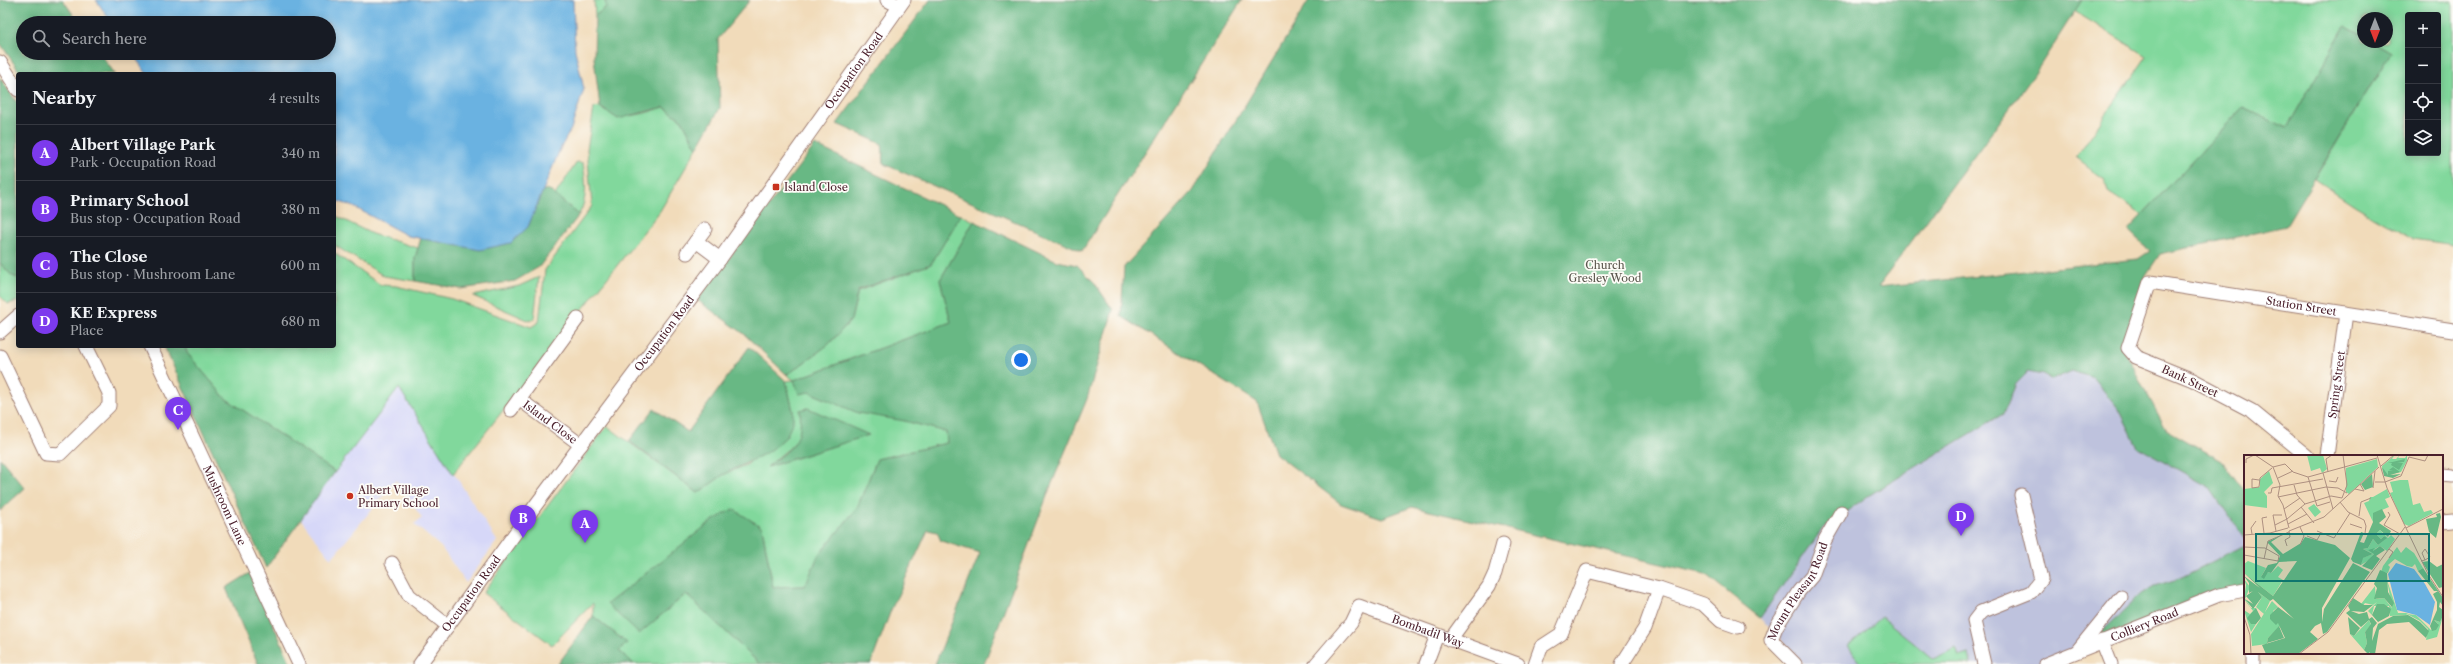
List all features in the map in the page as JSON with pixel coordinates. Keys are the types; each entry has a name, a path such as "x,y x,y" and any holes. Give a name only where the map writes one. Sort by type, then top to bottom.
{"street":[{"path":"887,0 902,3"},
{"name":"Occupation Road","path":"420,664 580,445 720,259 902,3"},
{"path":"0,62 16,87"},
{"path":"687,253 705,229"},
{"path":"696,241 720,259"},
{"name":"Station Street","path":"2150,282 2453,330"},
{"name":"Bank Street","path":"2150,282 2128,348 2136,356 2193,380 2252,411 2306,455"},
{"name":"Spring Street","path":"2327,455 2346,313"},
{"path":"0,332 16,318"},
{"name":"Island Close","path":"511,410 578,318"},
{"path":"0,356 46,452 60,454 109,406 110,393 87,348"},
{"name":"Mushroom Lane","path":"151,348 299,664"},
{"name":"Island Close","path":"519,399 580,445"},
{"path":"2443,475 2453,476"},
{"path":"1984,664 1974,621 1981,612 2031,592 2041,579 2021,495"},
{"name":"Mount Pleasant Road","path":"1795,664 1771,640 1776,628 1792,602 1812,576 1825,540 1841,512"},
{"path":"1450,640 1489,586 1495,573 1503,544"},
{"path":"392,564 409,596 448,626"},
{"path":"1535,664 1541,647 1561,634 1587,570 1659,589 1703,604 1721,621 1738,628"},
{"path":"1622,664 1645,628 1659,589"},
{"name":"Colliery Road","path":"2046,664 2220,595 2244,590"},
{"path":"2076,652 2121,597"},
{"name":"Bombadil Way","path":"1316,664 1351,623 1359,606 1518,664"},
{"path":"1426,664 1437,635"},
{"path":"2102,641 2111,664"}],"shaded area":[{"path":"2072,371 2093,378 2119,409 2138,447 2209,487 2244,538 2244,546 2178,579 2154,586 2141,594 2076,656 2054,664 1971,664 1969,654 1959,657 1956,648 1933,659 1882,617 1849,646 1861,664 1804,664 1760,618 1823,528 1868,496 2003,414 2016,384 2028,372 2043,375 2051,380"},
{"name":"Albert Village Primary School","path":"399,387 497,541 466,583 441,547 414,524 422,518 396,480 331,559 300,518"}],"green space":[{"path":"0,0 63,0 74,16 16,16 16,60 105,60 114,72 20,72 0,43"},
{"path":"594,0 605,0 606,7 595,16"},
{"path":"605,0 750,0 718,39 720,108 697,148 682,120 664,107 618,119 600,107 594,58 595,16 606,7"},
{"path":"930,0 1242,0 1082,251 884,164 882,144 837,124"},
{"name":"Church Gresley Wood","path":"1309,0 2082,0 2034,75 1878,287 2138,259 2150,251 2128,230 2243,107 2287,128 2345,26 2357,33 2357,48 2384,48 2391,52 2286,226 2160,254 2146,275 2123,349 2166,429 2222,461 2244,491 2244,538 2209,487 2138,447 2119,409 2093,378 2072,371 2051,380 2043,375 2028,372 2016,384 2003,414 1868,496 1823,528 1760,618 1705,574 1412,507 1382,518 1341,504 1276,454 1257,402 1121,316 1124,267 1193,191"},
{"path":"2082,0 2453,0 2453,245 2414,239 2356,206 2315,179 2391,52 2384,48 2393,48 2393,12 2357,12 2357,33 2345,26 2287,128 2243,107 2142,215 2108,192 2104,179 2076,157 2147,56 2074,11"},
{"path":"0,78 16,101 16,277 12,276 0,263"},
{"path":"600,107 615,115 631,116 664,107 682,120 697,148 660,211 453,474 399,388 335,472 225,398 187,353 186,348 336,348 336,254 381,285 396,286 452,299 531,327 539,322 545,270 592,206 587,149 594,108"},
{"path":"815,145 961,215 931,264 858,290 851,320 829,344 787,375 743,333 697,300"},
{"path":"577,162 583,163 585,183 584,202 579,215 555,195"},
{"path":"548,189 579,215 539,267 515,281 461,289 415,281 415,258 421,238 449,243 528,227 542,191"},
{"path":"961,215 974,221 940,280 951,322 794,380 787,375 829,344 851,320 858,291 931,264"},
{"path":"336,216 372,234 418,248 415,258 415,281 384,276 336,246"},
{"path":"974,221 1057,261 1077,265 1094,282 1113,310 1087,399 1050,488 984,664 935,664 980,553 941,541 937,532 928,530 891,610 871,664 760,664 686,594 639,634 607,604 712,521 733,509 762,527 773,587 805,586 818,556 857,508 877,459 947,443 946,432 905,421 858,413 809,392 799,394 794,380 951,322 940,280"},
{"path":"0,263 12,276 16,277 16,302 8,304 0,296"},
{"path":"539,277 534,319 530,321 473,296 519,286"},
{"path":"749,347 786,381 793,411 793,422 786,437 770,451 723,475 698,493 629,441 654,409 688,432"},
{"path":"165,348 186,348 187,353 225,398 335,472 266,568"},
{"path":"794,380 809,392 833,402 947,432 947,443 877,459 857,508 818,556 806,586 773,587 762,527 639,633 686,594 760,664 634,664 619,651 627,643 593,616 593,603 552,645 483,593 607,426 698,493 723,475 748,464 793,411 786,381","holes":["800,410 868,435 768,467 794,444 800,432"]},
{"path":"808,408 869,435 767,467 794,444 799,431 800,410"},
{"path":"0,458 25,488 0,511"},
{"path":"2244,546 2244,586 2091,641 2141,594 2154,586 2178,579"},
{"path":"250,573 291,664 258,664 226,588"},
{"path":"593,616 627,643 619,651 634,664 558,664"},
{"path":"1882,617 1933,659 1956,648 1959,657 1969,654 1971,664 1861,664 1848,646"}],"water":[{"path":"96,0 573,0 575,50 584,89 571,129 560,149 528,227 511,243 480,250 408,236 352,206 336,201 336,72 146,72 137,60 336,60 336,16 107,16"}],"place":[{"name":"Island Close","path":"776,187"},
{"name":"The Close","path":"178,430"},
{"name":"Albert Village Primary School","path":"350,496"},
{"name":"KE Express","path":"1961,536"},
{"name":"Primary School","path":"523,538"},
{"name":"Albert Village Park","path":"585,543"}]}
